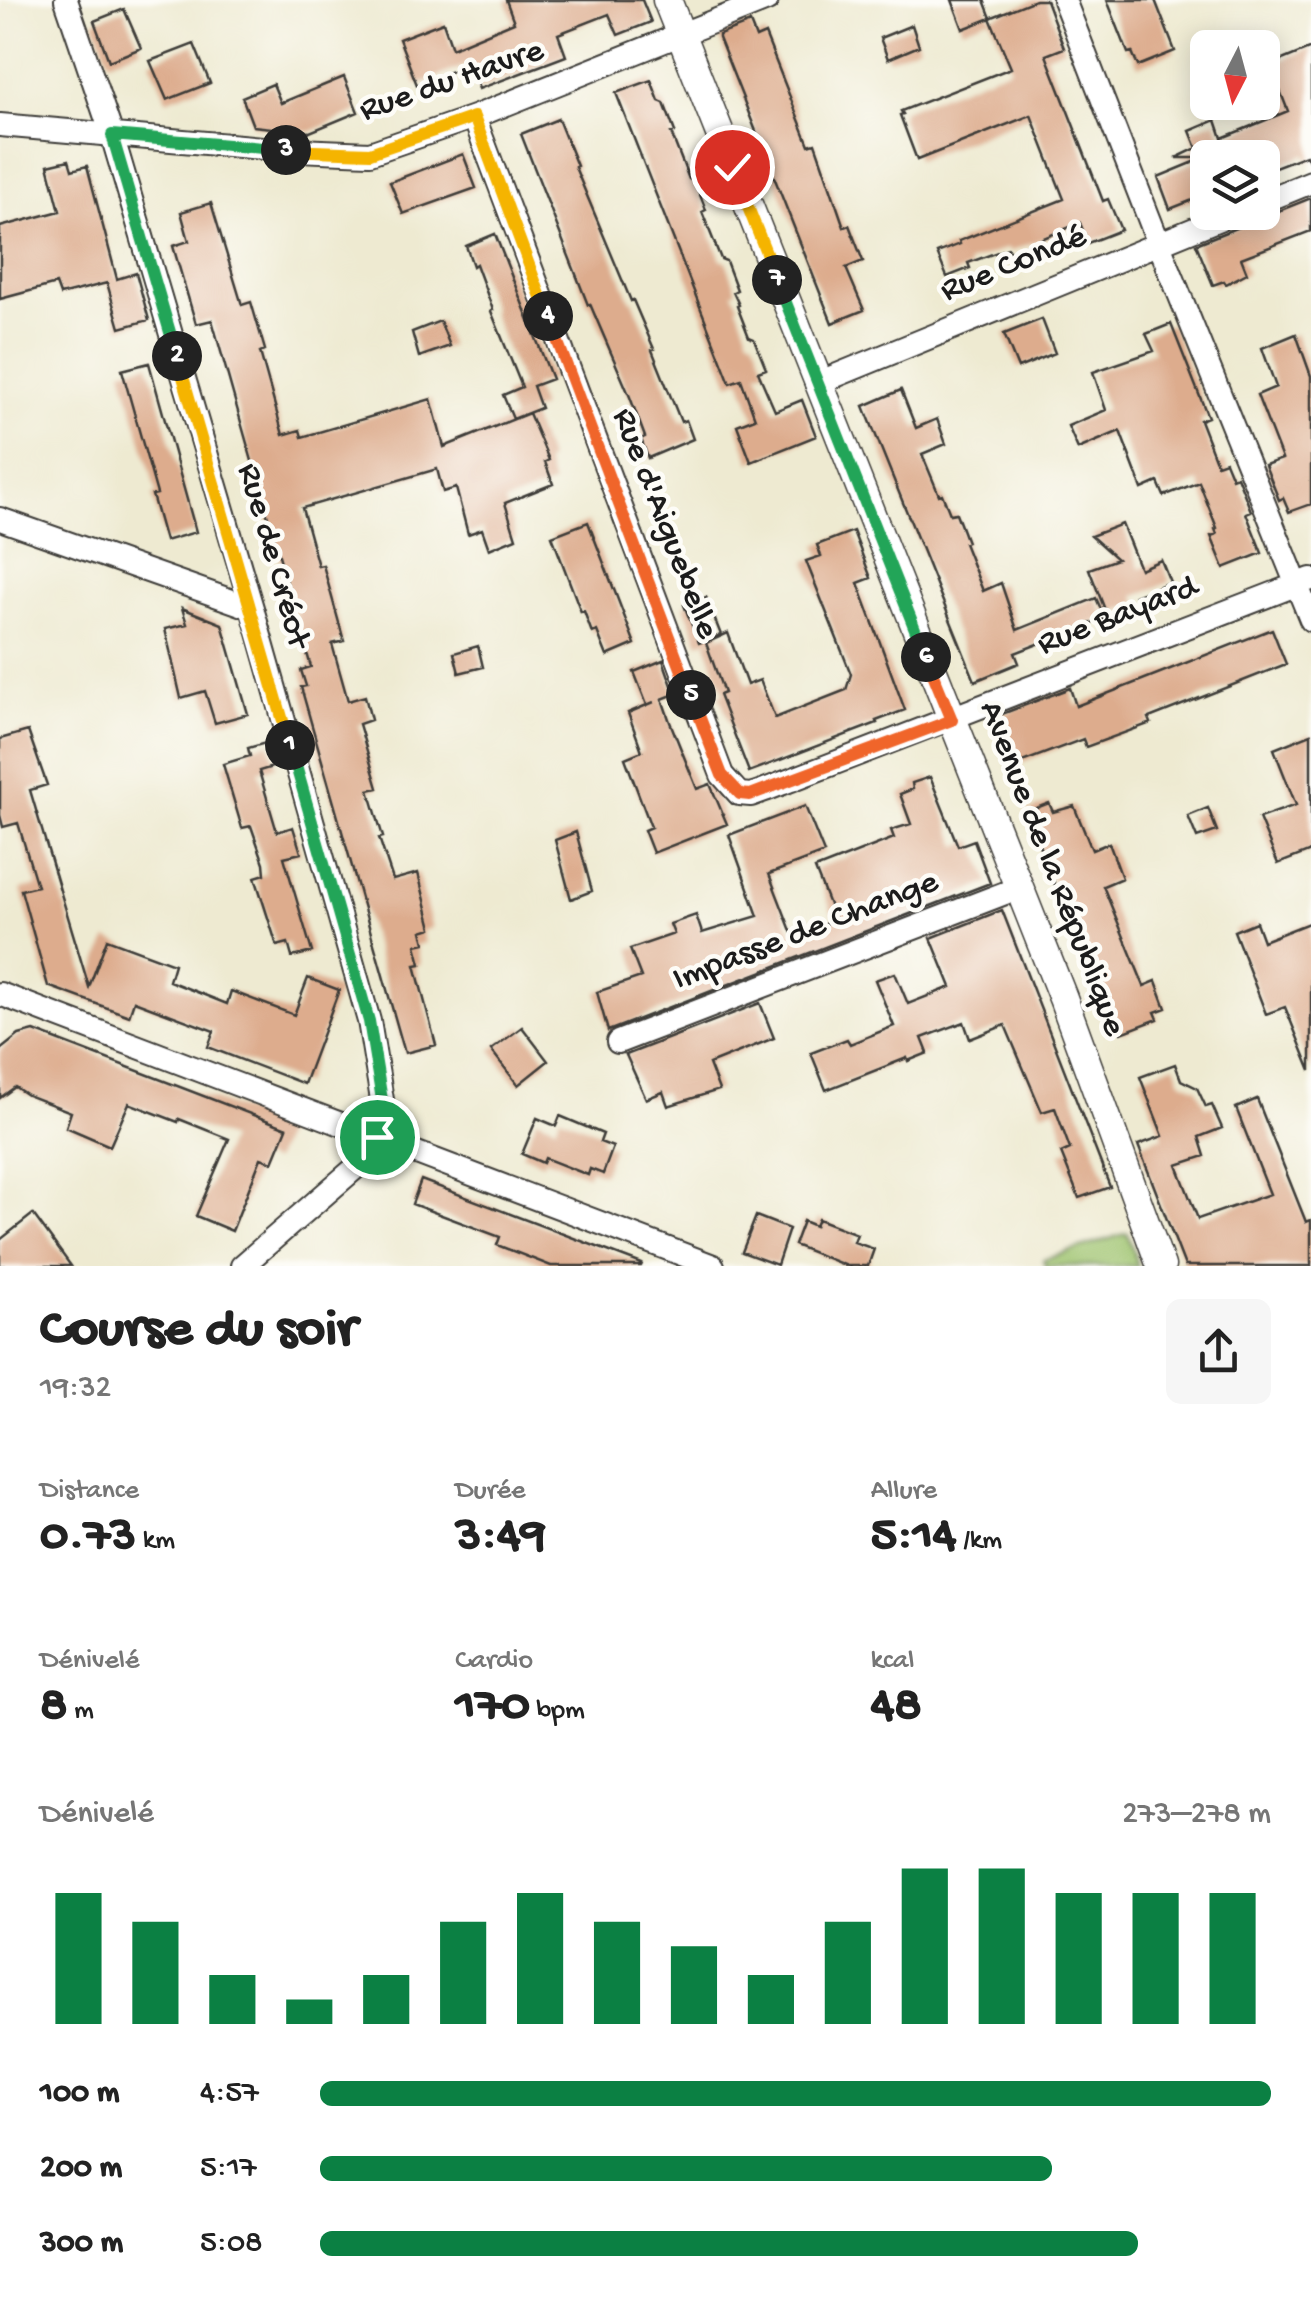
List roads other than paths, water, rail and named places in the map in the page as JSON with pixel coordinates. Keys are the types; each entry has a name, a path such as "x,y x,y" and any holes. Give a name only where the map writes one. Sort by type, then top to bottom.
{"street":[{"name":"Rue de Créot","path":"66,0 112,135 369,1021 384,1112 377,1137"},
{"name":"Avenue de la République","path":"667,0 1069,1016 1161,1266"},
{"name":"Rue du Havre","path":"0,124 274,149 370,153 474,117 767,0"},
{"path":"1064,0 1159,244 1304,582 1311,620"},
{"name":"Rue d'Aiguebelle","path":"474,117 693,702 722,775 732,788 750,795 952,720"},
{"path":"1280,195 1311,182"},
{"name":"Rue Condé","path":"818,382 1193,230"},
{"path":"0,518 252,608"},
{"name":"Rue Bayard","path":"952,720 1304,582"},
{"name":"Impasse de Change","path":"618,1042 1018,888"},
{"path":"0,993 713,1266"},
{"path":"242,1266 369,1156 377,1137"}]}
